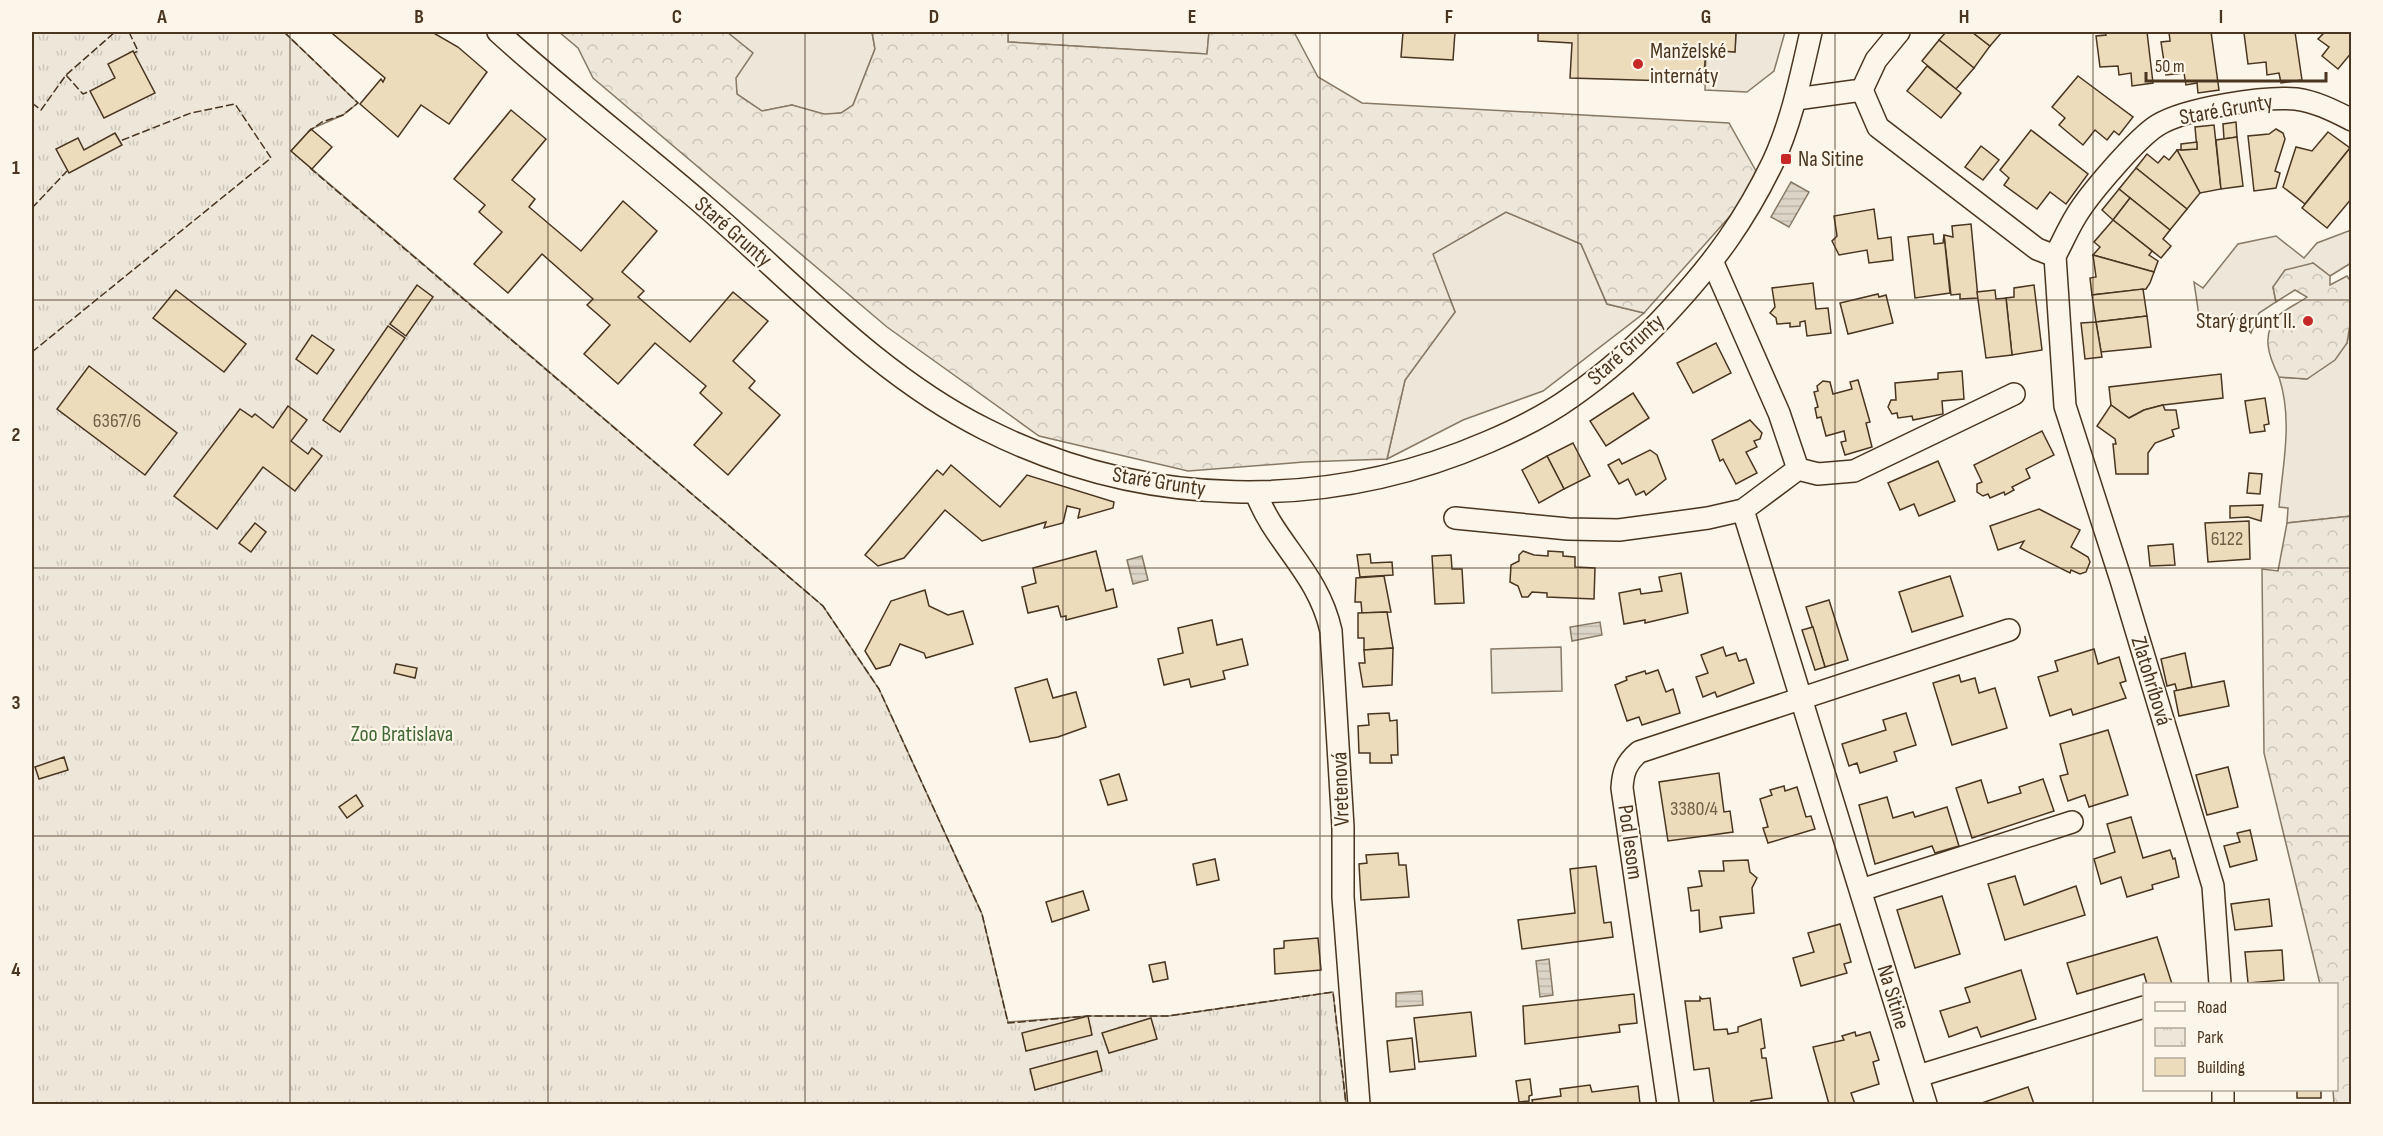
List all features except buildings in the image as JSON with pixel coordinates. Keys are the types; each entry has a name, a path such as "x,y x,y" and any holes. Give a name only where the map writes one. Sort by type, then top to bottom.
{"street":[{"name":"Staré Grunty","path":"498,32 704,205 868,350 908,382 945,407 995,434 1078,468 1190,491 1256,494 1341,486 1390,476 1458,454 1530,422 1567,401 1608,371 1645,338 1713,263 1744,217 1774,159 1796,99 1811,32"},
{"path":"1899,32 1876,60 1862,90 1878,127 2037,249 2055,256"},
{"path":"1796,99 1862,90"},
{"name":"Staré Grunty","path":"2055,256 2077,214 2134,145 2159,125 2192,112 2239,103 2295,99 2324,106 2352,120"},
{"name":"Zlatohríbová","path":"2055,256 2065,406 2121,580 2212,886 2220,983"},
{"path":"1713,263 1779,413 1797,469"},
{"path":"1797,469 1818,474 1854,471 2014,394"},
{"path":"1455,518 1568,529 1618,530 1708,518 1743,510 1797,469"},
{"name":"Vretenová","path":"1256,494 1316,586 1326,608 1331,631 1343,827 1343,897 1359,1104"},
{"name":"Na Sitine","path":"1743,510 1926,1104"},
{"path":"1800,698 2009,630"},
{"name":"Pod lesom","path":"1668,1104 1622,788 1623,772 1629,761 1639,753 1800,698"},
{"path":"1861,890 2072,822"},
{"path":"1918,1076 2143,1008"}],"green space":[{"name":"Zoo Bratislava","path":"32,32 284,32 358,103 343,115 311,129 291,151 823,606 879,689 982,914 1008,1022 1088,1016 1168,1016 1333,992 1346,1104 32,1104"},
{"path":"559,32 727,32 753,53 736,78 737,94 762,111 792,105 824,114 841,113 853,105 875,49 872,32 1008,32 1008,42 1207,54 1209,32 1294,32 1318,77 1362,103 1729,123 1756,171 1738,207 1644,313 1607,304 1581,244 1506,212 1433,254 1455,312 1405,380 1387,459 1304,462 1188,471 1039,436 887,327 593,78 578,48"},
{"path":"727,32 872,32 875,49 853,105 841,113 823,115 792,105 762,111 737,94"},
{"path":"1008,32 1209,32 1207,54 1008,42"},
{"path":"1736,32 1785,32 1774,71 1747,92 1705,90 1706,50 1735,52"},
{"path":"1506,212 1581,244 1607,304 1644,313 1543,391 1463,420 1387,459 1405,380 1455,312 1432,254"},
{"path":"2351,230 2351,263 2330,276 2313,263 2273,287 2276,302 2259,313 2251,333 2238,319 2199,316 2194,282 2203,288 2238,244 2276,236 2304,258 2317,243"},
{"path":"2313,263 2330,276 2330,285 2347,276 2352,283 2351,318 2347,343 2335,360 2307,379 2279,377 2268,346 2270,330 2279,315 2307,297 2295,290 2276,302 2273,287 2285,270"},
{"path":"2351,318 2351,516 2287,523 2288,508 2279,507 2286,425 2279,377 2307,379 2347,343"},
{"path":"2351,516 2352,1104 2334,1104 2333,1091 2338,1091 2338,983 2320,983 2264,753 2262,569 2278,571 2287,523"},
{"path":"1561,647 1562,691 1492,693 1491,649"}],"shaded area":[{"path":"1791,182 1809,192 1789,227 1771,217"},
{"path":"1142,556 1148,580 1133,584 1127,560"},
{"path":"1600,622 1602,635 1572,641 1570,627"},
{"path":"1549,959 1553,995 1540,997 1536,961"},
{"path":"1422,991 1423,1005 1396,1007 1396,993"}],"fence":[{"path":"32,103 41,110 66,75 115,32"},
{"path":"129,32 138,51 134,53"},
{"path":"284,32 358,103 343,115 322,122 308,132"},
{"path":"66,75 83,94 90,91"},
{"path":"32,352 271,158 235,104 191,113 120,141"},
{"path":"310,168 823,606 879,689 982,914 1008,1023 1088,1016 1168,1016 1333,992 1346,1104"},
{"path":"32,208 67,171"}],"place":[{"name":"Manželské internáty","path":"1638,64"},
{"name":"Na Sitine","path":"1786,159"},
{"name":"Starý grunt II.","path":"2308,321"}]}
